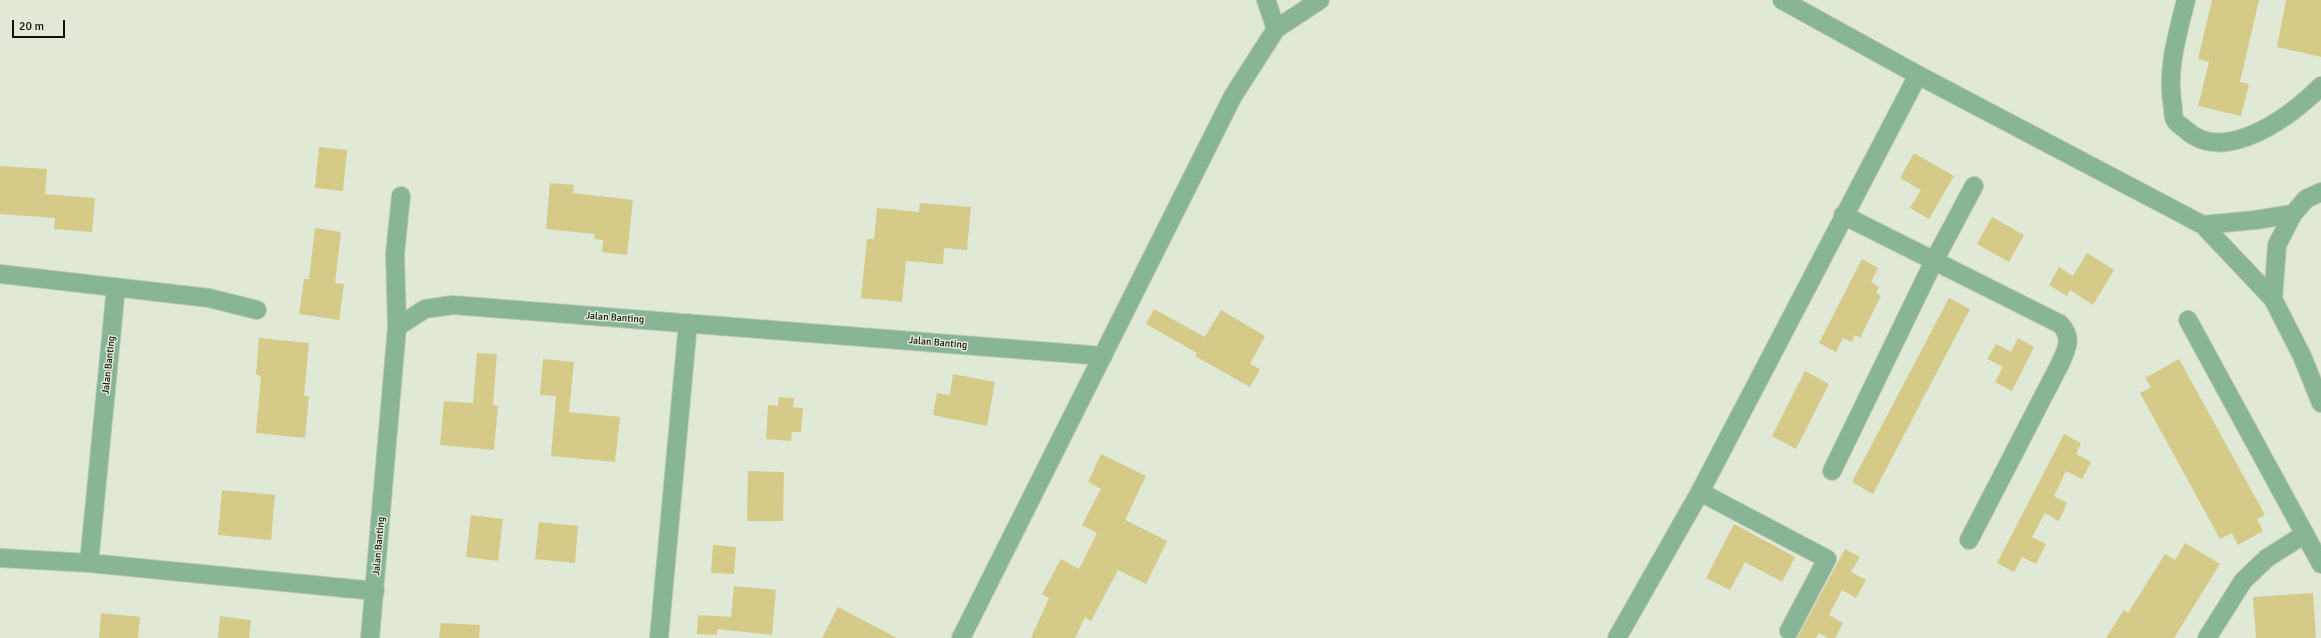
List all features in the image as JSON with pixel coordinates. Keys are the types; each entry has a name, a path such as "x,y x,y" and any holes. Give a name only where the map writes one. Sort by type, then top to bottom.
{"street":[{"path":"1266,0 1276,29"},
{"path":"960,638 1233,96 1276,29 1320,0"},
{"path":"1782,0 1918,75 2203,225 2273,299 2302,356 2321,403"},
{"path":"2186,0 2172,56 2170,92 2175,120 2194,137 2216,143 2240,140 2279,121 2301,106 2321,86"},
{"path":"1617,638 1700,492 1843,215 1918,75"},
{"path":"1832,471 1934,261 1974,186"},
{"path":"2273,299 2277,245 2293,214 2306,199 2321,192"},
{"path":"397,327 396,254 401,196"},
{"path":"2203,225 2255,220 2293,214"},
{"path":"1843,215 2060,324 2066,330 2069,344 2060,364 1969,540"},
{"path":"0,274 209,298 257,310"},
{"name":"Jalan Banting","path":"89,563 116,287"},
{"name":"Jalan Banting","path":"370,638 397,327 425,309 453,306 1103,356"},
{"path":"2188,320 2321,564"},
{"path":"659,638 688,323"},
{"path":"1700,492 1827,559 1789,631"},
{"path":"2208,638 2244,581 2267,558 2305,534"},
{"path":"0,558 89,563 375,591"}],"building":[{"path":"2212,0 2259,0 2240,82 2249,84 2241,116 2198,106 2209,62 2198,59"},
{"path":"2286,0 2321,0 2321,57 2277,47"},
{"path":"319,147 347,150 343,191 315,188"},
{"path":"1914,153 1954,176 1929,219 1910,208 1921,190 1900,178"},
{"path":"0,166 47,169 45,194 95,198 92,232 54,229 55,218 0,214"},
{"path":"550,183 574,185 573,193 633,200 627,255 602,252 603,240 594,239 595,234 546,229"},
{"path":"920,203 971,207 967,250 944,248 943,264 906,261 902,302 861,298 867,239 874,239 877,208 919,212"},
{"path":"1992,217 2024,235 2009,262 1977,244"},
{"path":"315,228 341,232 335,283 344,284 339,320 299,314 304,279 309,279"},
{"path":"2087,253 2114,270 2093,305 2070,290 2067,296 2049,285 2059,267 2073,276"},
{"path":"1862,259 1878,268 1871,282 1879,287 1876,293 1881,296 1860,338 1855,335 1852,342 1843,338 1836,352 1819,343"},
{"path":"1949,298 1970,309 1873,494 1852,482"},
{"path":"1154,309 1205,337 1221,310 1265,336 1250,364 1260,369 1250,387 1195,356 1197,353 1146,324"},
{"path":"259,338 309,343 304,396 309,396 305,438 256,433 261,376 256,375"},
{"path":"2018,338 2034,347 2012,391 1995,382 2003,367 1987,359 1996,344 2011,352"},
{"path":"477,353 497,354 493,405 498,406 494,450 440,445 444,401 473,403"},
{"path":"543,359 574,362 569,412 620,417 615,462 551,456 556,396 540,395"},
{"path":"2179,359 2265,515 2257,519 2263,531 2238,545 2232,533 2220,539 2140,393 2151,387 2145,378"},
{"path":"1805,371 1829,384 1796,449 1772,436"},
{"path":"953,374 995,382 987,426 933,415 937,393 950,395"},
{"path":"779,397 794,398 793,407 803,408 801,432 792,432 791,441 766,439 768,405 778,406"},
{"path":"2064,434 2081,443 2076,454 2091,462 2082,479 2066,471 2054,496 2067,503 2059,521 2045,513 2032,537 2046,544 2036,564 2022,557 2014,572 1997,563"},
{"path":"1101,454 1146,476 1125,520 1167,541 1146,584 1118,570 1091,621 1085,617 1075,638 1031,638 1049,598 1042,594 1061,559 1079,569 1097,533 1082,525 1101,489 1088,482"},
{"path":"748,471 784,472 783,521 747,521"},
{"path":"222,490 275,495 271,540 218,535"},
{"path":"471,515 503,519 498,561 466,557"},
{"path":"539,522 578,526 575,563 535,559"},
{"path":"1734,524 1795,557 1782,582 1745,562 1730,590 1706,578"},
{"path":"2185,543 2220,564 2174,638 2106,638 2124,610 2128,613 2165,554 2175,560"},
{"path":"713,545 736,547 734,574 711,573"},
{"path":"1845,549 1860,557 1851,572 1866,580 1856,598 1842,590 1829,615 1843,623 1835,638 1828,638 1819,633 1816,638 1797,638"},
{"path":"734,586 776,590 772,635 718,629 717,635 697,634 698,615 731,617"},
{"path":"2313,593 2316,638 2256,638 2253,597"},
{"path":"838,607 897,638 822,638"},
{"path":"101,613 140,617 138,638 99,638"},
{"path":"220,616 251,620 249,638 218,638"},
{"path":"441,623 480,625 479,638 439,638"}]}
